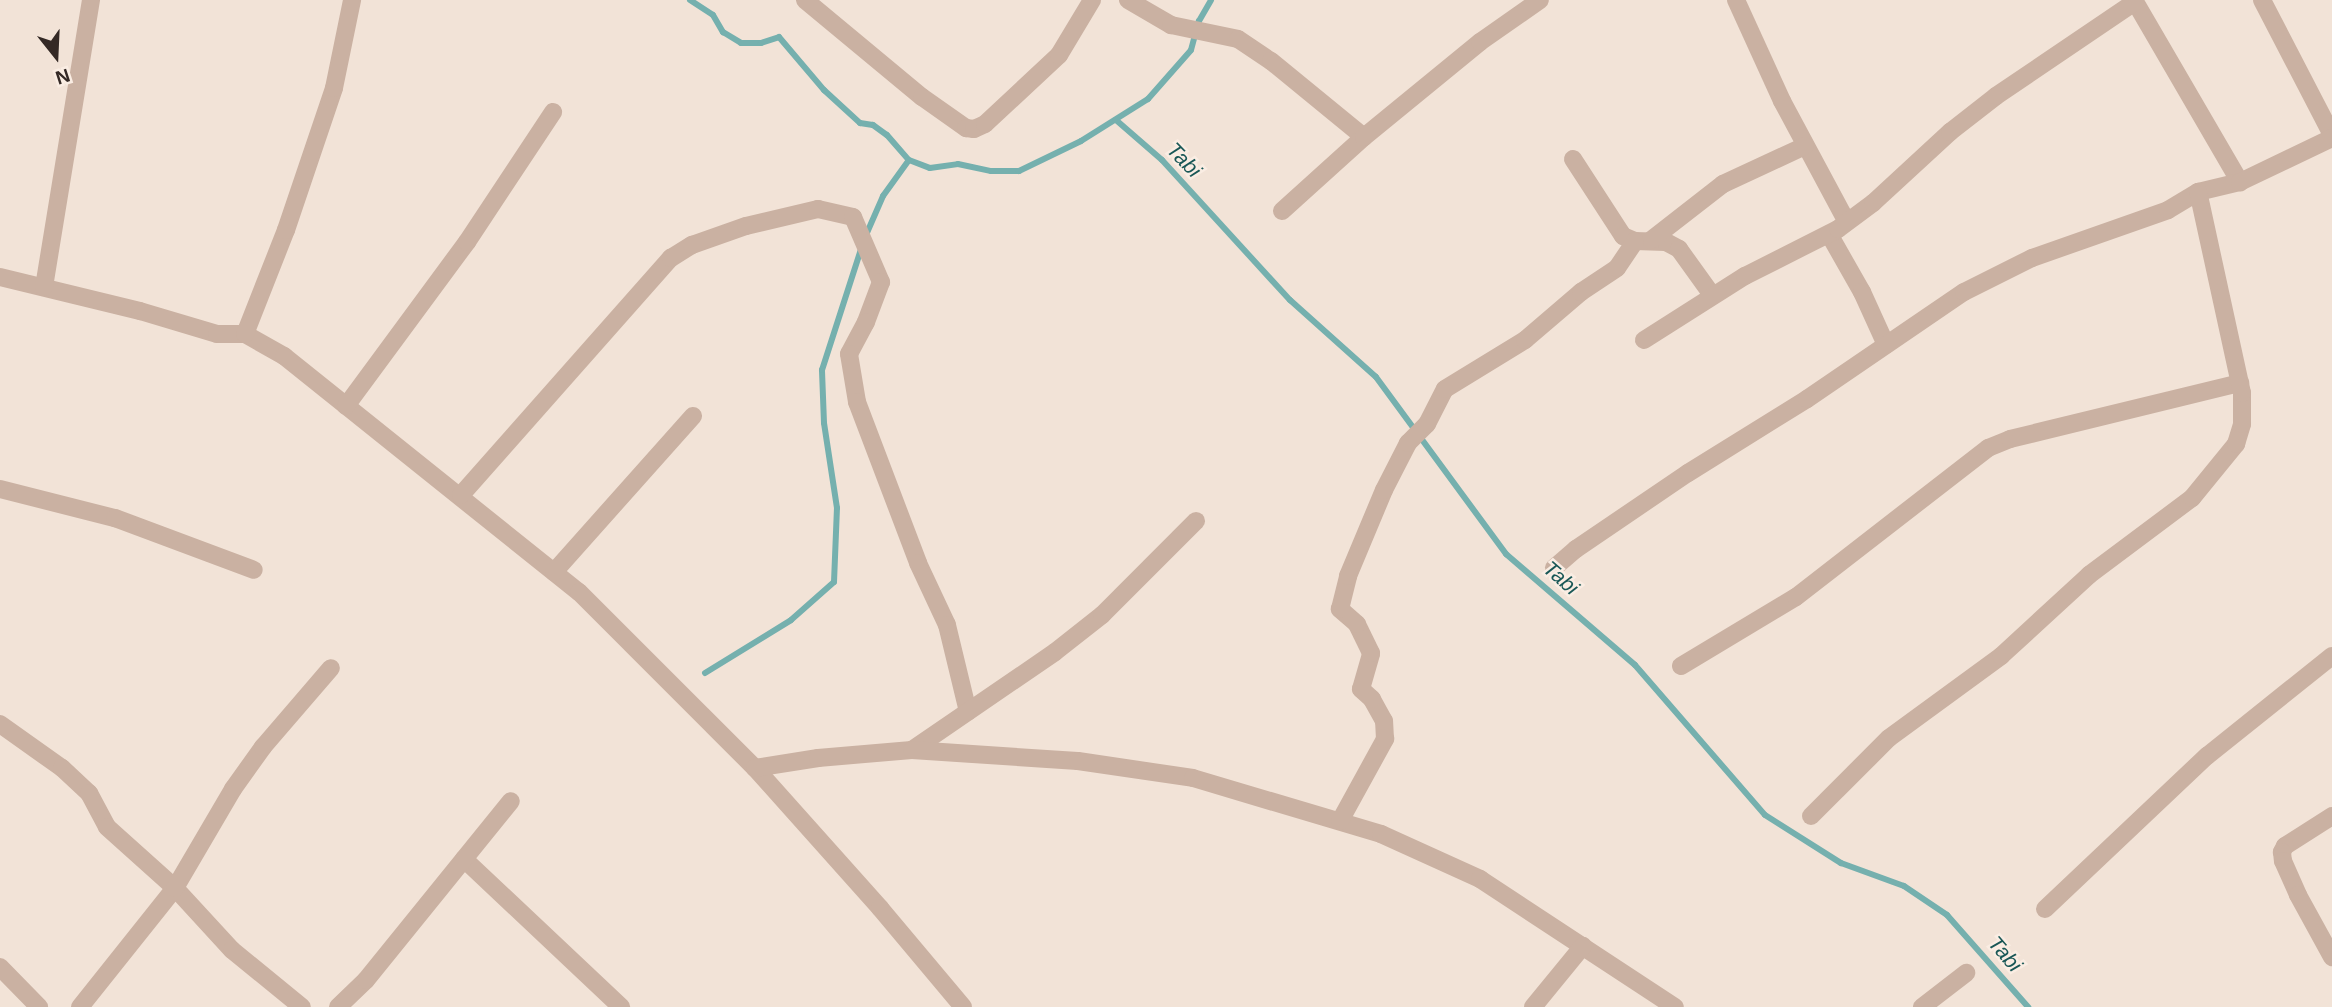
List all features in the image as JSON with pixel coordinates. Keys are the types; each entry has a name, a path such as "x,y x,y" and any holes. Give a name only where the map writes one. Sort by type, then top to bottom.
{"street":[{"path":"44,287 91,0"},
{"path":"245,334 286,230 334,88 352,0"},
{"path":"805,0 922,97 966,128 985,124 1033,82 1068,43 1092,0"},
{"path":"1128,0 1171,24 1238,39 1271,61 1364,137"},
{"path":"1282,211 1364,137 1480,42 1540,0"},
{"path":"1737,0 1805,145 1847,222"},
{"path":"1554,568 1688,473 1807,399 1964,292 2005,270 2168,210 2199,192 2240,182 2332,137 2262,0"},
{"path":"1644,340 1712,295 1847,222 1996,96 2135,1 2240,182"},
{"path":"346,406 467,242 554,112"},
{"path":"1340,821 1385,739 1384,721 1372,699 1361,689 1371,653 1357,624 1340,609 1348,576 1384,490 1408,443 1427,424 1445,389 1525,340 1581,292 1617,268 1643,241 1723,184 1805,145"},
{"path":"1573,159 1615,228 1623,236 1643,241 1666,242 1679,249 1712,295"},
{"path":"1811,816 1889,738 2001,656 2089,575 2192,498 2236,444 2242,424 2240,383 2199,192"},
{"path":"461,495 671,258 692,244 746,226 818,209 853,217 881,282 866,322 849,355 857,402 918,563 947,625 968,712"},
{"path":"1829,233 1862,292 1886,345"},
{"path":"0,277 217,334 245,334 284,356 579,592 755,768 880,908 963,1007"},
{"path":"1681,666 1796,597 1988,448 2010,439 2240,383"},
{"path":"554,572 693,416"},
{"path":"0,489 114,518 254,570"},
{"path":"912,750 1102,615 1196,521"},
{"path":"2045,909 2207,756 2332,656"},
{"path":"80,1007 175,888 248,768 331,668"},
{"path":"0,724 89,793 107,827 175,888 232,950 302,1007"},
{"path":"755,768 818,758 912,750 1078,761 1193,778 1381,834 1480,879 1675,1007"},
{"path":"338,1007 366,981 511,801"},
{"path":"2332,816 2285,846 2282,852 2283,861 2298,895 2332,957"},
{"path":"464,859 621,1007"},
{"path":"1533,1007 1583,946"},
{"path":"0,967 39,1007"},
{"path":"1922,1007 1966,973"}],"waterway":[{"name":"Tabi","path":"690,0 713,15 723,32 741,43 761,43 779,37 824,90 860,123 873,125 887,135 909,160 930,168 958,164 991,171 1019,171 1081,141 1148,99 1191,50 1199,21 1211,0"},
{"name":"Tabi","path":"1116,120 1162,160 1290,300 1376,377 1506,554 1635,665 1765,815 1841,863 1904,886 1947,915 2028,1007"},
{"path":"866,235 883,196 909,160"},
{"path":"705,673 791,620 834,582 837,508 824,423 822,370 861,249"}]}
